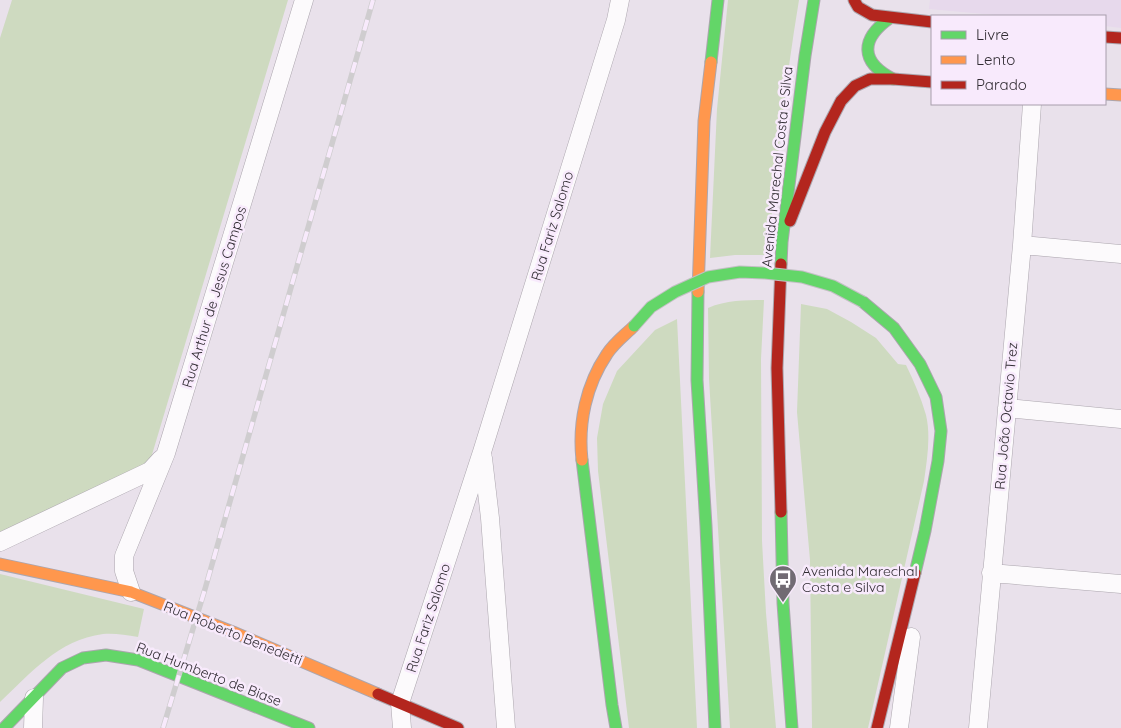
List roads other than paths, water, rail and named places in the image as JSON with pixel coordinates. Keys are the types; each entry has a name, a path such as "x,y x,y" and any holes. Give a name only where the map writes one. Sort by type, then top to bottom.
{"main road":[{"path":"715,728 697,380 697,319 704,121 718,0"},
{"name":"Avenida Marechal Costa e Silva","path":"792,728 783,603 777,368 782,242 805,56 814,0"},
{"path":"854,0 858,7 872,15 931,22"},
{"path":"917,21 919,7"},
{"path":"890,18 876,28 870,36 868,48 871,62 876,69 893,79"},
{"path":"1106,37 1121,38"},
{"path":"782,242 825,132 841,102 855,86 870,79 931,82"},
{"path":"1106,94 1121,95"},
{"path":"616,728 580,443 584,408 592,380 608,352 651,307 675,292 708,277 740,272 802,277 833,286 863,302 894,328 920,364 936,397 941,431 938,461 925,531 877,728"},
{"name":"Rua Roberto Benedetti","path":"0,564 131,592 233,632 458,728"},
{"name":"Rua Humberto de Biase","path":"4,728 62,668 83,658 106,655 138,660 309,728"},
{"path":"605,720 612,705"}],"street":[{"name":"Rua Arthur de Jesus Campos","path":"131,592 124,571 124,556 166,453 304,0"},
{"name":"Rua Fariz Salomo","path":"402,728 400,703 482,452 616,20 620,0"},
{"name":"Rua João Octavio Trez","path":"978,728 1022,245 1032,105"},
{"path":"1022,245 1121,254"},
{"path":"1007,408 1121,418"},
{"name":"Rua Fariz Salomo","path":"482,452 490,518 506,728"},
{"path":"0,542 150,471 166,453"},
{"path":"899,728 925,531"},
{"path":"991,573 1121,584"},
{"path":"33,728 34,698"}],"railway":[{"path":"163,728 205,589 373,0"}],"place":[{"name":"Avenida Marechal Costa e Silva","path":"783,603"}]}
